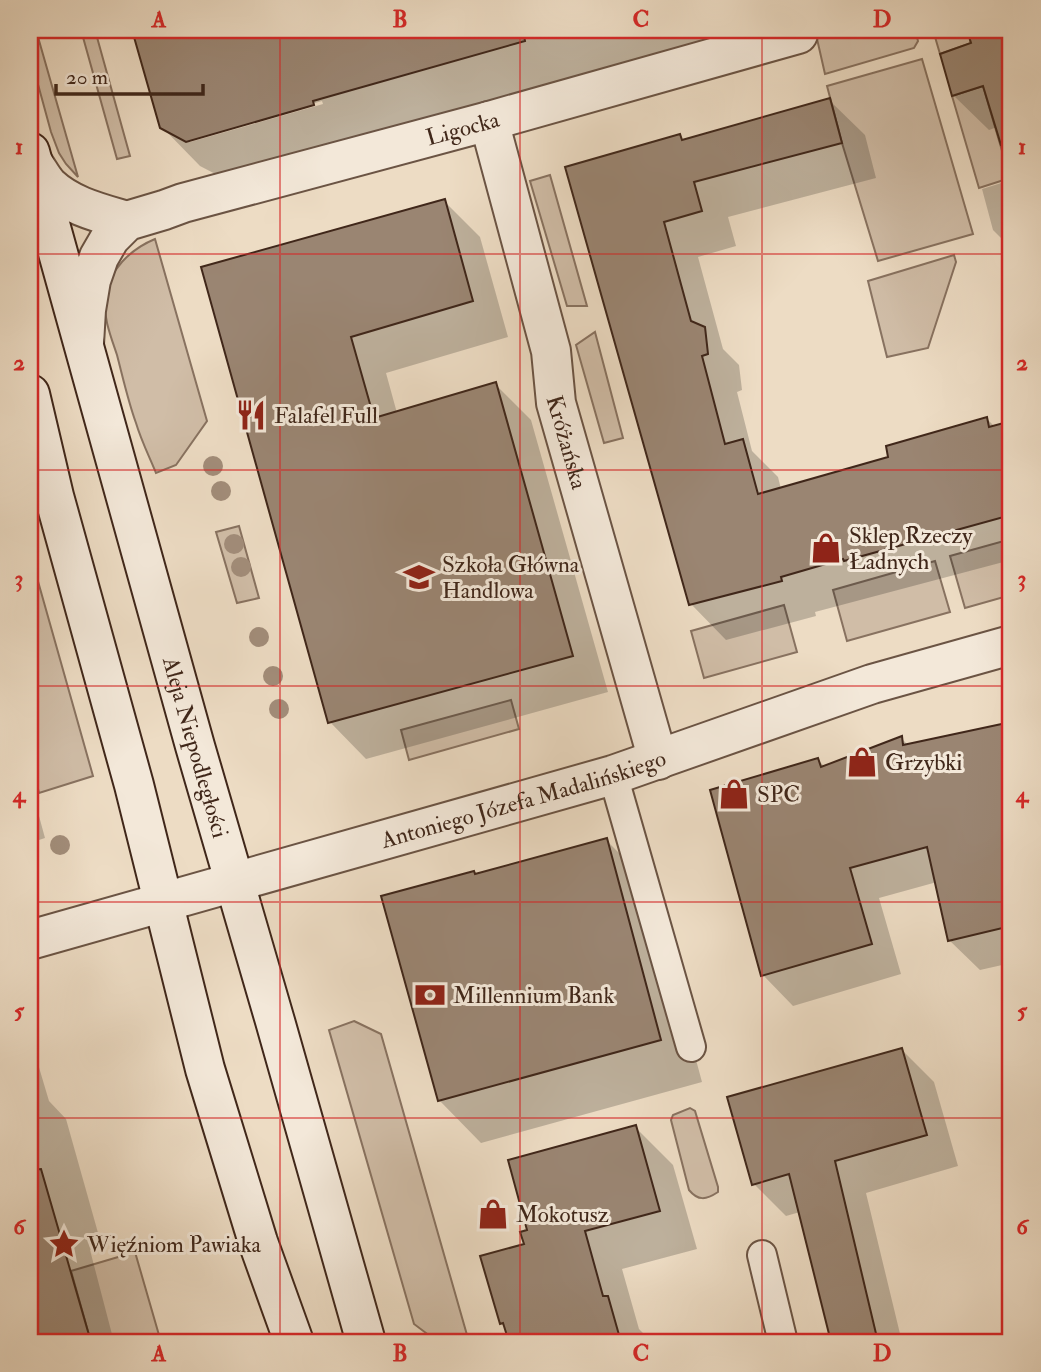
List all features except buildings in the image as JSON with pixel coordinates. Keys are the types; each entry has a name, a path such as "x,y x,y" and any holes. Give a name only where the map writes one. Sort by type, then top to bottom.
{"street":[{"name":"Ligocka","path":"127,220 798,34"},
{"name":"Króżańska","path":"489,121 551,351 556,402 658,760"},
{"path":"31,157 48,186 83,208 127,220 99,257 91,280 84,346"},
{"name":"Aleja Niepodległości","path":"31,157 366,1342"},
{"path":"30,394 54,496 121,734 205,1069 258,1242 295,1342"},
{"name":"Antoniego Józefa Madalińskiego","path":"30,940 613,775 872,684 1011,645"}],"lane":[{"path":"613,775 691,1047"},
{"path":"762,1255 783,1342"}],"shaded area":[{"path":"30,30 36,30 78,177 59,153 51,132 30,55"},
{"path":"81,30 95,30 130,156 117,159"},
{"path":"815,30 915,30 918,41 914,48 825,74"},
{"path":"933,30 967,30 971,43 940,54"},
{"path":"922,59 973,234 878,261 827,86"},
{"path":"983,86 1010,178 979,188 952,96"},
{"path":"550,175 587,306 567,306 530,181"},
{"path":"155,239 207,421 176,465 156,473 130,406 105,312 107,288 116,270 137,248"},
{"path":"954,255 956,262 928,348 887,357 868,281"},
{"path":"595,332 623,438 604,443 576,345"},
{"path":"239,526 259,598 237,603 216,532"},
{"path":"1011,539 1011,595 965,608 950,556"},
{"path":"30,553 93,776 39,793 30,758"},
{"path":"935,561 950,612 847,641 833,590"},
{"path":"784,605 797,652 704,678 691,631"},
{"path":"511,700 519,729 409,760 401,730"},
{"path":"354,1021 381,1034 469,1342 438,1342 414,1324 329,1030"},
{"path":"690,1108 695,1111 718,1187 718,1192 706,1198 699,1198 689,1190 671,1120 673,1115"},
{"path":"135,1252 161,1342 91,1342 71,1271"}],"place":[{"name":"Falafel Full","path":"251,415"},
{"name":"Sklep Rzeczy Ładnych","path":"826,548"},
{"name":"Szkoła Główna Handlowa","path":"419,577"},
{"name":"Grzybki","path":"862,762"},
{"name":"SPC","path":"734,794"},
{"name":"Millennium Bank","path":"430,995"},
{"name":"Mokotusz","path":"493,1214"},
{"name":"Więźniom Pawiaka","path":"64,1244"}]}
